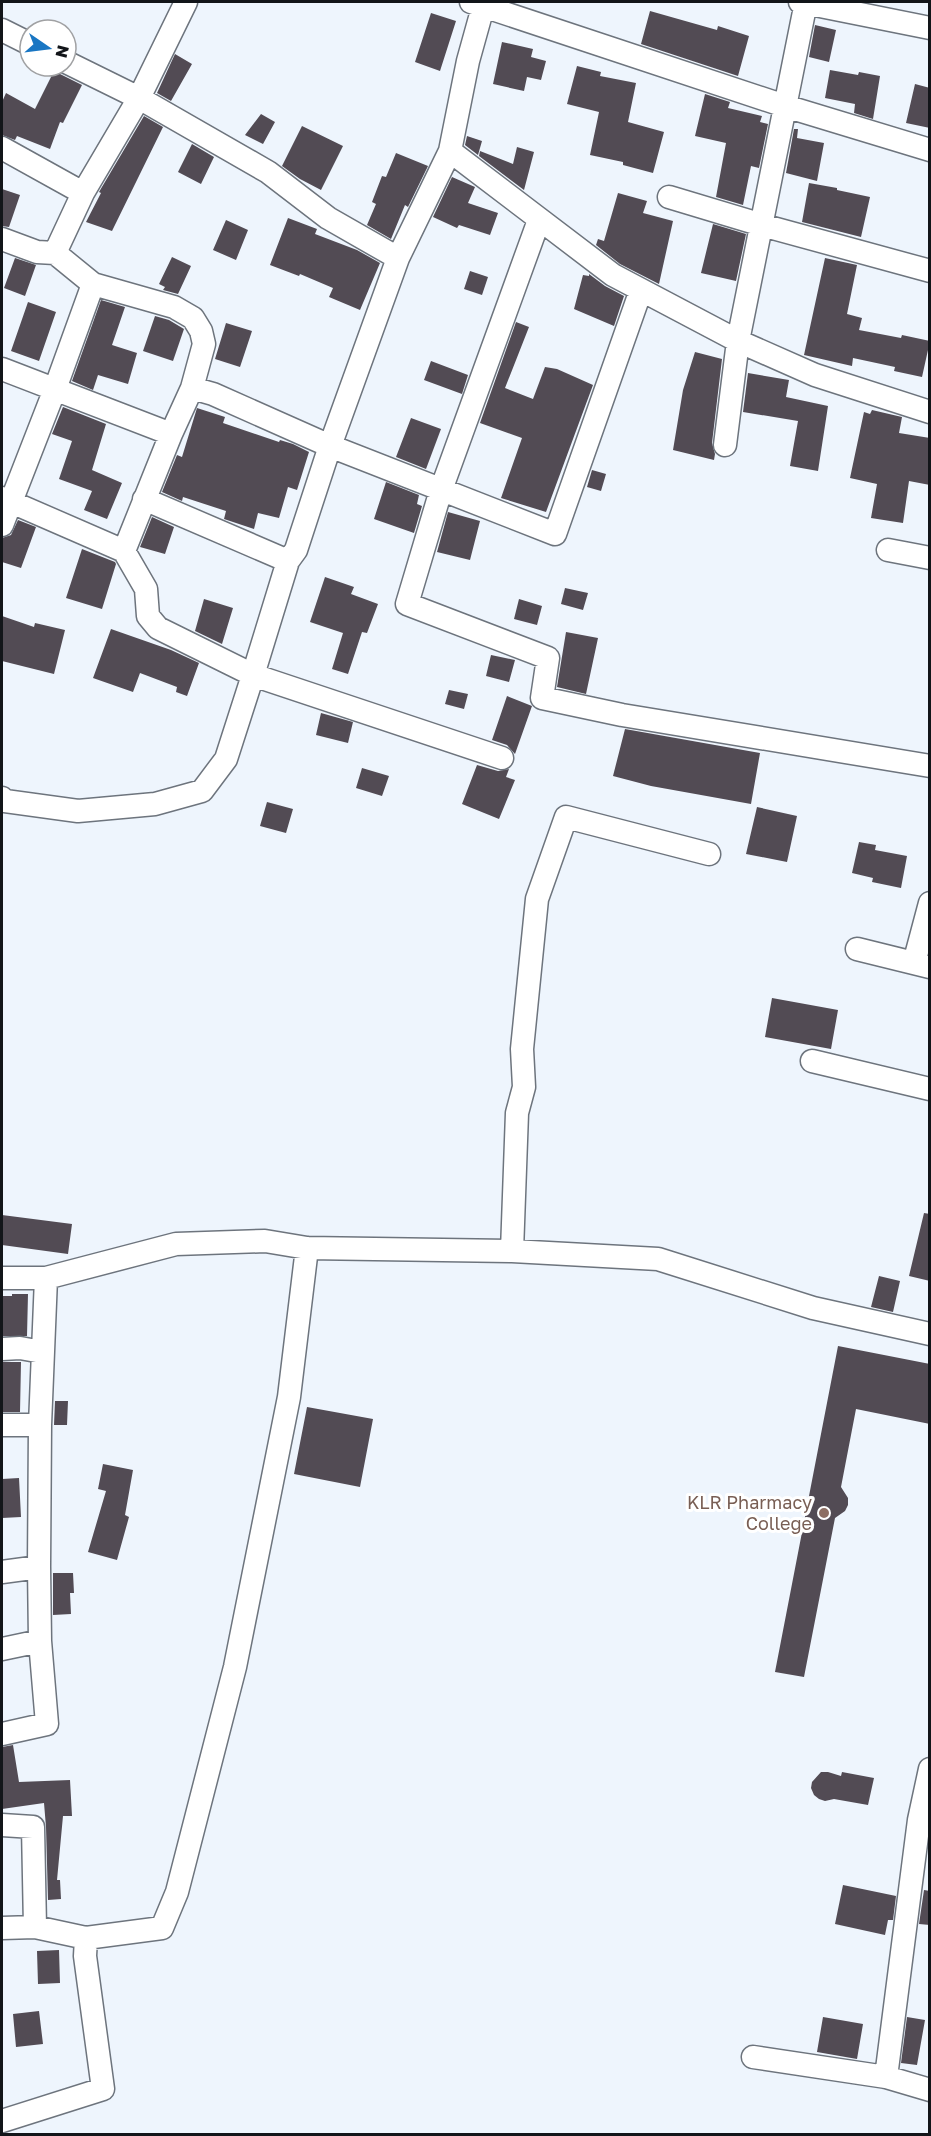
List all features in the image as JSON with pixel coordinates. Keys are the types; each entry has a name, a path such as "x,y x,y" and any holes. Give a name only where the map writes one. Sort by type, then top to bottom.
{"street":[{"path":"725,445 738,341 804,2 930,28"},
{"path":"55,253 83,193 139,98 184,3"},
{"path":"2,798 4,801 78,811 154,804 202,791 226,759 288,561 296,550 330,446 398,258 450,151 468,61 476,4 785,106 930,150"},
{"path":"2,30 18,38"},
{"path":"78,68 139,98 268,172 328,218 398,258"},
{"path":"2,148 83,193"},
{"path":"450,151 613,275 738,341 815,375 930,412"},
{"path":"669,197 930,271"},
{"path":"539,220 441,490 408,604 548,658 542,698 633,717 930,766"},
{"path":"2,239 37,252 55,253 93,284 174,308 193,318 201,330 204,344 192,388 124,551"},
{"path":"2,525 6,500 55,389 93,284"},
{"path":"192,388 213,394 330,446 555,534 641,290"},
{"path":"2,369 171,434"},
{"path":"144,499 288,561"},
{"path":"6,500 124,551 146,589 148,616 158,628 253,675 502,758"},
{"path":"888,550 930,558"},
{"path":"512,1251 517,1113 524,1087 522,1049 537,899 566,817 709,854"},
{"path":"857,949 922,965 930,903"},
{"path":"812,1061 930,1089"},
{"path":"2,1278 46,1278 176,1244 265,1241 307,1248 512,1251 658,1259 813,1308 930,1334"},
{"path":"2,1928 35,1927 86,1938 162,1928 177,1892 235,1667 289,1397 307,1248"},
{"path":"2,1734 47,1724 40,1641 39,1567 40,1425 46,1278"},
{"path":"2,1349 20,1348 42,1352"},
{"path":"2,1425 40,1425"},
{"path":"2,1572 39,1567"},
{"path":"2,1649 40,1641"},
{"path":"886,2077 919,1821 930,1769"},
{"path":"2,1825 33,1827 35,1927"},
{"path":"2,2121 104,2089 85,1956 86,1938"},
{"path":"753,2057 886,2077 930,2090"}],"building":[{"path":"650,11 717,30 718,26 749,36 738,76 641,44"},
{"path":"431,13 456,21 440,71 415,62"},
{"path":"815,25 836,30 829,62 809,57"},
{"path":"502,42 533,49 531,57 546,61 541,80 527,77 524,91 493,84"},
{"path":"175,54 192,64 171,101 157,93"},
{"path":"577,66 601,72 600,76 636,83 628,122 664,132 653,173 623,165 623,162 590,155 599,112 567,104"},
{"path":"830,70 880,76 873,119 854,113 855,104 825,98"},
{"path":"50,78 68,78 82,85 63,123 60,122 50,149 17,136 15,140 2,135 2,102 6,93 35,109"},
{"path":"915,84 930,88 930,128 906,123"},
{"path":"705,94 730,102 728,108 762,116 760,122 768,124 759,168 751,166 743,205 716,197 726,143 695,136"},
{"path":"261,114 275,122 263,144 245,135"},
{"path":"144,116 163,127 112,231 86,222 101,193 99,192"},
{"path":"302,126 343,146 321,190 282,166"},
{"path":"794,129 798,129 797,138 824,143 817,181 786,173"},
{"path":"467,136 482,141 478,155 465,145"},
{"path":"192,144 214,157 201,184 178,172"},
{"path":"517,147 534,152 524,190 479,156 480,151 513,164"},
{"path":"396,153 428,166 408,207 405,205 391,239 367,225 376,204 372,202 382,176 386,177"},
{"path":"452,177 475,187 468,203 498,213 490,235 459,225 457,228 433,217"},
{"path":"809,183 870,197 861,237 802,222"},
{"path":"2,189 20,195 9,227 2,226"},
{"path":"618,193 647,201 643,213 673,221 659,284 620,264 596,245 598,239 604,241"},
{"path":"288,218 317,229 315,234 357,250 380,263 360,310 329,297 333,288 300,274 299,276 270,265"},
{"path":"226,220 248,230 236,260 213,250"},
{"path":"713,224 746,234 736,281 701,273"},
{"path":"172,257 191,266 178,294 163,290 165,287 159,284"},
{"path":"15,258 36,265 25,296 4,288"},
{"path":"825,258 857,265 847,314 862,318 859,330 930,341 922,377 894,371 895,367 853,358 852,366 804,355"},
{"path":"470,271 488,277 482,295 464,289"},
{"path":"589,274 624,296 614,326 574,309 583,275 589,276"},
{"path":"101,300 125,307 112,345 137,353 128,384 98,375 93,390 72,381"},
{"path":"28,302 56,312 39,361 11,351"},
{"path":"155,316 169,320 184,329 173,361 143,351"},
{"path":"516,322 529,327 505,388 533,399 545,367 557,369 593,385 546,512 501,498 522,438 480,423"},
{"path":"226,323 252,331 240,367 215,359"},
{"path":"695,352 722,359 712,443 714,460 673,450 683,390"},
{"path":"431,361 468,375 462,394 424,380"},
{"path":"748,373 789,380 786,397 828,406 818,471 790,466 798,421 743,412"},
{"path":"63,407 106,424 92,470 122,483 107,519 84,510 92,491 59,479 72,441 52,434"},
{"path":"197,408 225,417 223,423 279,442 280,440 293,444 309,452 297,490 288,487 279,518 258,513 254,529 224,519 226,511 183,497 182,501 162,492 177,455 182,457"},
{"path":"872,410 902,417 899,433 930,438 930,485 909,481 903,523 871,518 877,484 850,478 864,412 870,414"},
{"path":"411,418 441,429 426,469 396,457"},
{"path":"592,470 606,474 601,491 587,487"},
{"path":"386,482 419,495 417,504 422,506 414,533 374,519"},
{"path":"448,512 480,521 470,560 437,552"},
{"path":"152,517 174,527 165,554 140,547"},
{"path":"18,520 36,527 21,568 2,562 2,538 11,535"},
{"path":"82,549 116,564 102,609 66,598"},
{"path":"325,577 354,587 351,594 378,604 367,633 362,632 348,674 332,669 343,633 310,622"},
{"path":"565,588 588,593 583,610 561,604"},
{"path":"204,599 233,608 222,644 195,631"},
{"path":"519,599 542,606 537,625 514,619"},
{"path":"2,616 34,627 35,623 65,630 54,674 2,661"},
{"path":"111,629 171,650 199,663 187,696 176,692 177,687 140,673 133,692 93,678"},
{"path":"566,632 598,638 586,694 557,687"},
{"path":"491,655 515,660 509,682 486,676"},
{"path":"449,690 468,694 464,709 445,704"},
{"path":"507,696 532,706 515,754 507,745 492,740"},
{"path":"321,713 353,722 348,743 316,735"},
{"path":"625,729 760,753 751,804 651,786 613,776"},
{"path":"477,765 498,771 509,769 506,777 515,780 499,819 462,804"},
{"path":"362,768 389,776 382,796 356,788"},
{"path":"267,802 293,809 286,833 260,826"},
{"path":"757,807 797,816 787,862 746,854"},
{"path":"859,842 876,845 875,850 907,856 901,888 872,882 873,878 852,873"},
{"path":"772,998 838,1010 831,1049 765,1037"},
{"path":"924,1213 930,1214 930,1281 909,1276"},
{"path":"2,1215 72,1224 68,1254 2,1245"},
{"path":"879,1276 900,1281 893,1312 871,1307"},
{"path":"12,1294 28,1294 27,1336 2,1336 2,1296 12,1296"},
{"name":"KLR Pharmacy College","path":"838,1346 930,1364 930,1424 856,1409 841,1487 848,1498 848,1505 845,1511 835,1518 804,1677 775,1672"},
{"path":"2,1362 21,1362 20,1412 2,1412"},
{"path":"55,1401 68,1401 67,1425 54,1425"},
{"path":"307,1407 373,1419 360,1487 294,1474"},
{"path":"103,1464 133,1470 125,1515 129,1517 117,1560 88,1552 106,1491 98,1489"},
{"path":"19,1478 21,1517 2,1518 2,1479"},
{"path":"53,1573 73,1573 74,1593 70,1593 71,1614 53,1615"},
{"path":"13,1745 19,1782 70,1780 72,1816 63,1816 57,1880 60,1880 61,1899 48,1900 44,1803 2,1809 2,1747"},
{"path":"821,1772 841,1776 842,1772 874,1778 868,1805 834,1799 825,1801 819,1799 811,1788 812,1782"},
{"path":"843,1885 896,1896 893,1920 888,1920 885,1935 835,1924"},
{"path":"924,1890 930,1891 930,1925 919,1924"},
{"path":"59,1950 60,1983 38,1984 37,1951"},
{"path":"39,2011 43,2044 16,2047 13,2014"},
{"path":"823,2017 863,2024 857,2059 817,2052"},
{"path":"907,2017 925,2020 917,2065 901,2063"}],"place":[{"name":"KLR Pharmacy College","path":"824,1513"}]}
